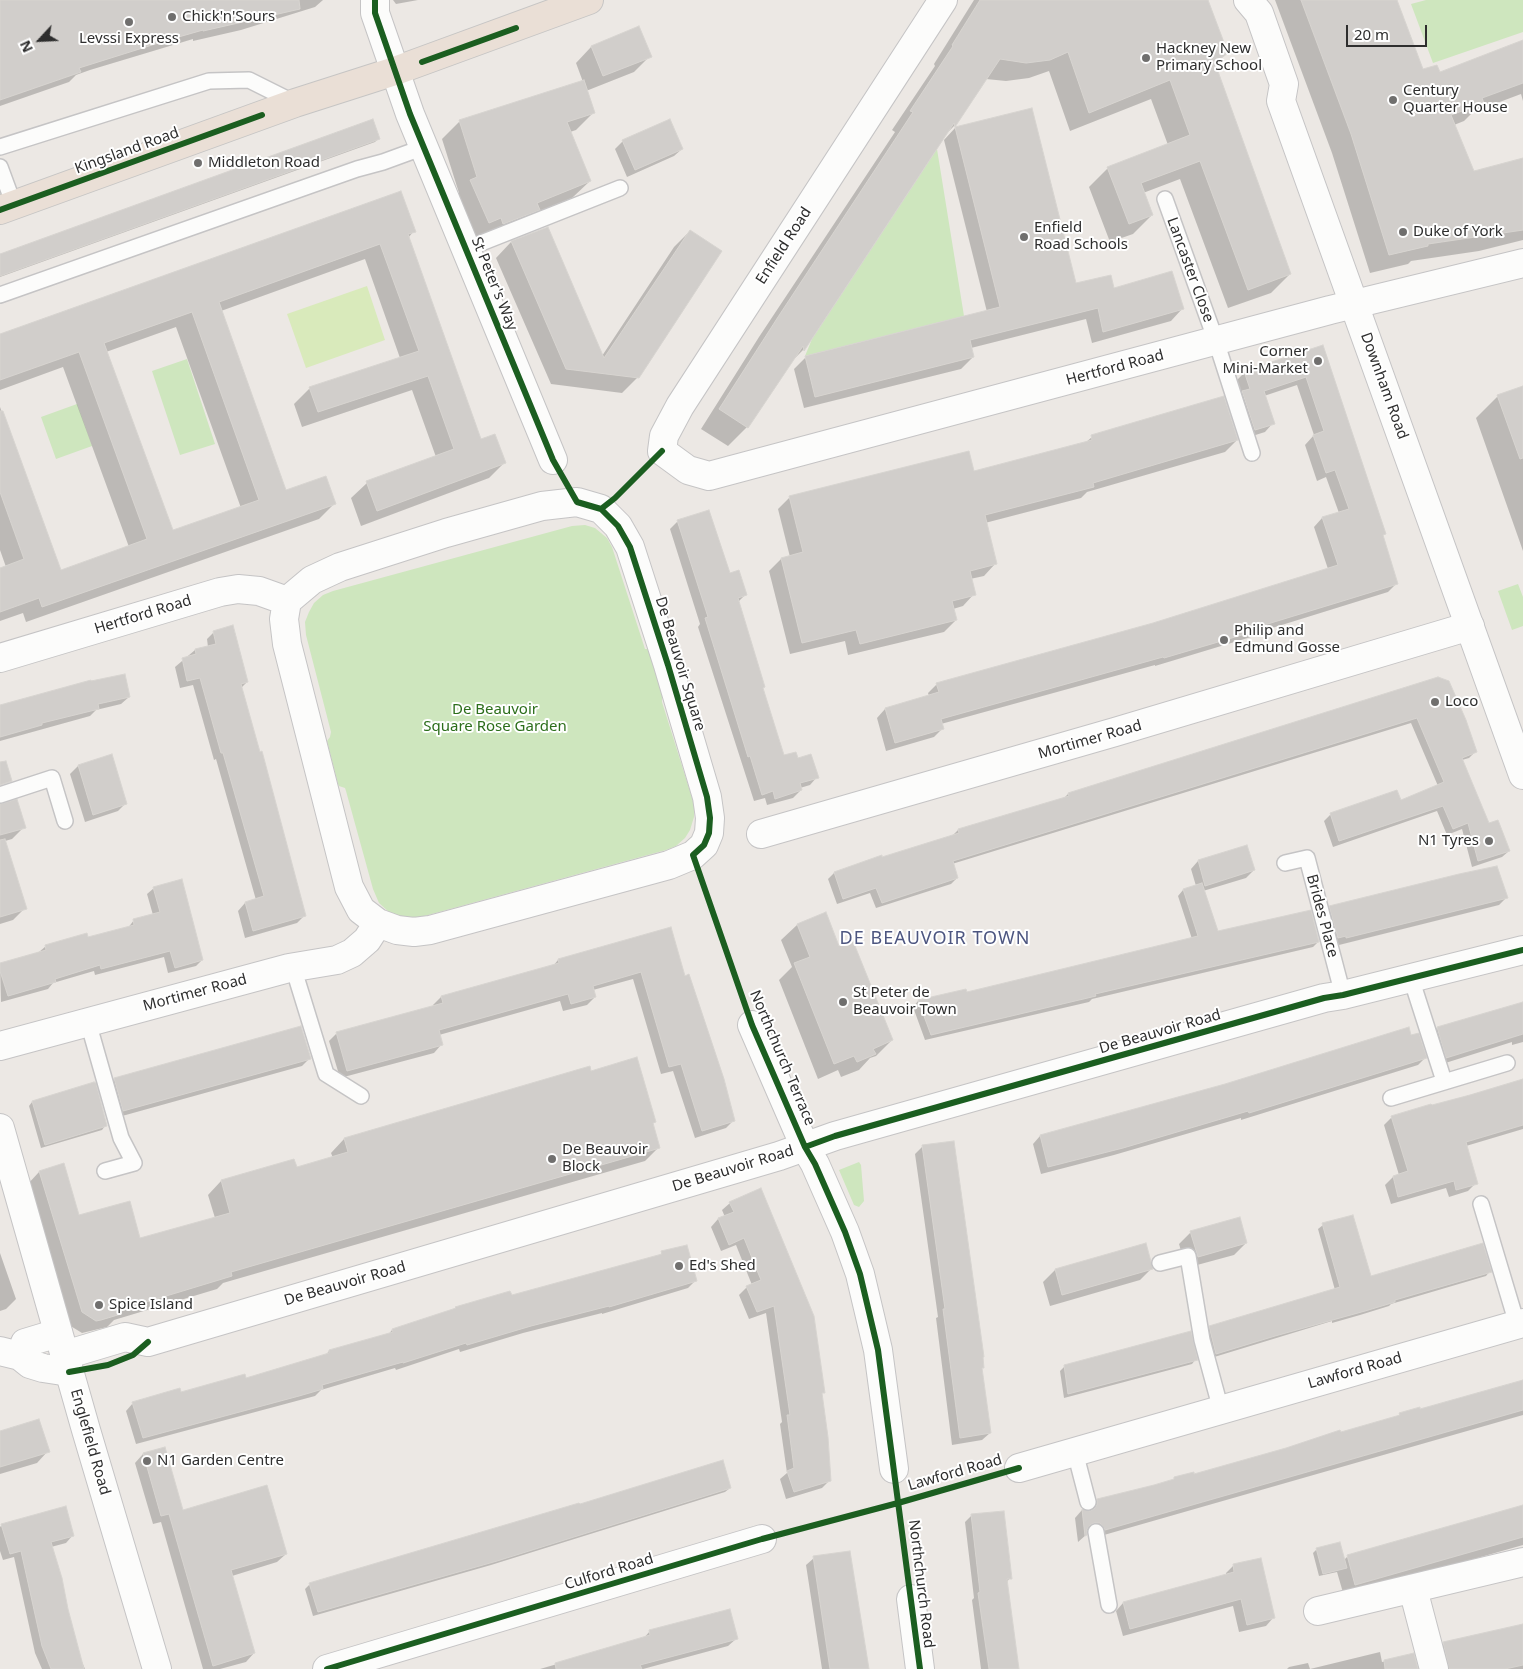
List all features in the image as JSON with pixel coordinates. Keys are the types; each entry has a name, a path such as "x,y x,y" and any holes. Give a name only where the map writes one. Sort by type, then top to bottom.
{"highway":[{"name":"Kingsland Road","path":"7,208 295,102 395,71 589,0"}],"street":[{"path":"375,0 376,13 395,71"},
{"name":"Enfield Road","path":"708,476 688,470 662,451 664,436 691,390 943,0"},
{"name":"Downham Road","path":"1248,0 1259,12 1284,84 1281,101 1523,775"},
{"name":"St Peter's Way","path":"395,71 410,114 553,460"},
{"name":"Hertford Road","path":"708,476 1355,304 1523,262"},
{"name":"De Beauvoir Square","path":"577,502 601,509 618,526 630,547 668,665 707,797 710,818 709,833 704,845 693,855 669,865 430,930 414,932 397,930 378,923 361,910 349,887 287,644 284,618 287,601 312,580 340,567 446,533 542,506 577,502"},
{"name":"Hertford Road","path":"0,658 220,592 238,589 259,591 287,601"},
{"name":"Mortimer Road","path":"761,834 1125,730 1470,626"},
{"name":"Mortimer Road","path":"0,1046 293,967 337,960 352,952 367,940 378,923"},
{"name":"De Beauvoir Road","path":"10,1353 25,1343 64,1353 125,1336 148,1342 751,1164 835,1136 1324,998 1343,995 1523,950"},
{"name":"Northchurch Terrace","path":"752,1025 845,1232 860,1274 878,1350 894,1469"},
{"name":"Englefield Road","path":"0,1128 157,1669"},
{"name":"Lawford Road","path":"1019,1468 1520,1323"},
{"path":"10,1353 30,1364 43,1368 64,1353"},
{"name":"Culford Road","path":"327,1669 762,1539"},
{"path":"1318,1611 1523,1562"},
{"path":"1414,1589 1434,1669"},
{"name":"Northchurch Road","path":"911,1600 920,1669"}],"lane":[{"path":"0,148 210,81 249,80 295,102"},
{"path":"0,296 424,147"},
{"name":"Kingsland Road","path":"0,166 7,208"},
{"path":"466,249 620,188"},
{"name":"Lancaster Close","path":"1165,199 1216,341 1252,453"},
{"path":"0,795 52,778 66,821"},
{"name":"Brides Place","path":"1285,863 1307,858 1343,995"},
{"path":"293,967 326,1074 361,1096"},
{"path":"1411,978 1444,1081"},
{"path":"88,1022 121,1138 134,1162 105,1171"},
{"path":"1391,1098 1507,1063"},
{"path":"1481,1204 1520,1323"},
{"path":"1160,1263 1188,1256 1202,1340 1221,1410"},
{"path":"1076,1452 1088,1502"},
{"path":"1096,1532 1109,1605"}],"green space":[{"path":"1426,0 1523,0 1523,32 1433,63 1411,4"},
{"path":"937,149 964,316 805,356 812,339"},
{"path":"367,286 385,340 306,368 287,314"},
{"path":"187,359 215,444 180,455 152,371"},
{"path":"77,404 92,446 56,459 41,417"},
{"name":"De Beauvoir Square Rose Garden","path":"585,525 595,528 607,538 612,547 645,649 650,649 667,694 662,698 662,702 694,804 694,817 690,830 685,838 676,846 666,850 417,918 406,919 390,913 379,903 373,889 345,788 338,784 327,741 331,732 306,635 305,622 309,612 314,603 323,595 333,591 572,526"},
{"path":"1518,584 1523,597 1523,626 1512,630 1498,591"},
{"path":"859,1162 861,1165 864,1201 859,1207 854,1205 839,1170"}],"building":[{"path":"0,0 299,0 300,9 203,30 168,40 79,68 81,72 0,100"},
{"path":"980,0 1208,0 1228,53 1215,63 1291,274 1248,290 1200,161 1141,183 1153,215 1129,224 1107,167 1190,135 1170,80 1089,113 1068,52 1050,60 1026,63 1000,59 955,127 954,123 804,351 803,346 748,428 719,409 913,112 910,111 953,46"},
{"path":"1301,0 1397,0 1423,69 1437,65 1440,72 1523,40 1523,83 1482,98 1484,103 1451,115 1474,171 1523,158 1523,230 1428,244 1428,246 1389,255 1351,134"},
{"path":"639,26 652,57 603,76 591,46"},
{"path":"584,80 595,113 567,122 591,181 537,203 540,210 503,224 501,218 489,223 470,180 477,177 459,120"},
{"path":"1032,108 1076,283 1111,275 1114,288 1172,271 1184,309 1103,332 1098,308 970,340 974,357 815,397 805,356 1000,307 955,127"},
{"path":"373,119 380,139 0,276 0,254"},
{"path":"670,119 683,149 635,170 622,140"},
{"path":"401,191 416,232 408,234 481,439 495,434 506,463 377,511 366,481 454,449 428,376 318,412 309,387 419,351 380,244 219,302 286,490 326,476 336,504 42,607 39,598 0,612 0,568 24,559 0,492 0,411 3,411 61,570 147,539 79,352 0,380 0,334","holes":["192,312 259,500 173,530 104,343"]},
{"path":"548,227 604,358 690,230 722,251 639,378 566,369 511,241"},
{"path":"1323,345 1386,534 1383,535 1398,584 1261,626 1262,629 1164,658 941,719 944,729 895,743 885,708 939,692 936,683 1153,623 1338,565 1322,517 1349,509 1335,470 1326,473 1313,435 1324,431 1306,377 1264,391 1275,424 1255,430 1242,391 1250,389 1244,371"},
{"path":"1523,386 1523,458 1520,459 1497,395"},
{"path":"1224,396 1238,440 1093,483 1094,487 985,515 997,564 970,571 976,595 952,601 957,620 860,644 856,630 802,643 781,558 803,552 789,496 969,451 974,471 1092,440 1091,435"},
{"path":"709,510 730,573 739,570 747,595 738,598 784,755 796,752 798,758 811,754 819,778 800,783 802,790 775,799 773,791 762,795 750,756 748,757 705,618 708,617 677,520"},
{"path":"233,625 248,682 241,684 260,752 262,751 306,916 253,931 245,902 264,896 200,678 187,681 182,658 196,654 195,649 216,644 213,631"},
{"path":"125,674 130,697 98,704 99,709 42,723 42,725 0,737 0,705 91,680"},
{"path":"1438,677 1449,681 1466,720 1477,752 1462,758 1489,823 1498,820 1510,851 1478,861 1468,823 1453,829 1443,806 1339,841 1330,813 1397,790 1401,800 1444,782 1417,718 953,861 958,878 882,903 876,888 843,899 834,872 882,855 882,857 959,833 958,829 1069,796 1068,793"},
{"path":"112,754 127,804 93,815 78,765"},
{"path":"6,761 12,781 0,785 0,762"},
{"path":"17,799 26,828 0,835 0,804"},
{"path":"5,839 27,909 0,917 0,840"},
{"path":"1247,845 1255,870 1205,886 1198,860"},
{"path":"1497,866 1508,898 1346,938 1346,936 1338,938 1329,906"},
{"path":"182,879 203,960 175,968 170,951 101,969 100,965 55,979 56,982 8,996 0,971 0,963 46,950 45,945 87,933 88,937 134,925 133,919 160,912 153,887"},
{"path":"1202,883 1218,931 1311,910 1319,942 1095,994 1096,996 931,1035 918,1000 966,989 967,992 1198,936 1183,889"},
{"name":"St Peter de Beauvoir Town","path":"826,912 839,946 853,941 893,1040 873,1049 876,1054 857,1062 854,1056 834,1064 794,963 810,957 797,924"},
{"path":"671,927 685,976 689,974 724,1079 735,1121 702,1131 681,1064 669,1067 641,972 593,986 596,997 571,1004 568,994 439,1030 443,1045 347,1071 336,1032 443,1003 441,996 559,963 558,959"},
{"path":"1523,1002 1523,1034 1446,1058 1437,1027"},
{"path":"301,1026 311,1059 123,1111 114,1078"},
{"path":"1409,1027 1411,1035 1419,1033 1427,1058 1249,1113 1248,1111 1123,1148 1048,1167 1040,1135 1225,1084"},
{"path":"637,1057 656,1122 653,1123 660,1148 231,1272 232,1276 120,1310 121,1314 101,1320 96,1321 82,1312 39,1171 64,1163 79,1215 130,1201 140,1238 230,1213 221,1180 294,1159 297,1167 348,1152 344,1138 590,1066 591,1071"},
{"path":"1523,1079 1523,1125 1466,1142 1478,1184 1456,1190 1454,1181 1398,1197 1393,1176 1408,1171 1391,1116"},
{"path":"94,1082 96,1083 107,1126 45,1145 32,1101"},
{"path":"954,1141 984,1357 984,1368 982,1368 991,1433 960,1438 943,1309 945,1309 922,1145"},
{"path":"761,1188 814,1316 825,1393 822,1393 831,1481 794,1492 787,1471 794,1468 787,1415 790,1415 774,1306 757,1312 746,1286 761,1280 744,1238 729,1245 718,1218 734,1212 729,1202"},
{"path":"1353,1215 1371,1276 1483,1243 1492,1272 1216,1354 1209,1326 1340,1287 1322,1223"},
{"path":"1240,1217 1247,1243 1198,1257 1190,1231"},
{"path":"1146,1243 1153,1269 1062,1295 1055,1269"},
{"path":"687,1245 697,1281 609,1307 531,1326 467,1345 466,1343 403,1363 322,1385 323,1389 143,1438 132,1402 180,1388 181,1392 245,1374 246,1378 329,1353 329,1350 393,1332 392,1329 455,1307 510,1291 512,1295 662,1254 661,1251"},
{"path":"1191,1331 1198,1360 1068,1394 1064,1365"},
{"path":"1523,1380 1523,1410 1105,1530 1100,1523 1094,1523 1087,1529 1087,1535 1085,1536 1082,1509 1090,1511 1094,1509 1097,1505 1097,1499 1154,1485 1174,1479 1174,1477 1194,1472 1194,1474 1286,1448 1340,1430 1341,1432 1400,1415 1399,1413 1420,1407 1420,1409"},
{"path":"39,1419 50,1452 0,1467 0,1431"},
{"path":"165,1447 183,1510 267,1485 287,1554 231,1570 255,1653 213,1666 169,1514 161,1516 143,1453"},
{"path":"723,1460 731,1488 497,1561 318,1612 309,1583"},
{"path":"1523,1505 1523,1537 1355,1585 1347,1555"},
{"path":"66,1506 74,1536 51,1542 62,1578 84,1669 51,1669 42,1646 21,1551 10,1554 1,1524"},
{"path":"1004,1511 1012,1579 1007,1579 1019,1669 989,1669 978,1593 980,1592 971,1514"},
{"path":"1340,1542 1347,1568 1323,1574 1316,1548"},
{"path":"850,1551 869,1669 830,1669 813,1556"},
{"path":"1261,1558 1275,1618 1247,1625 1241,1599 1130,1629 1123,1602 1234,1572 1233,1564"},
{"path":"730,1609 738,1639 640,1665 642,1669 556,1669 555,1663 650,1635 649,1630"},
{"path":"1523,1624 1523,1665 1505,1669 1449,1669 1443,1642"},
{"path":"1414,1653 1418,1669 1385,1669 1384,1660"}],"cycle path":[{"path":"375,0 375,13 410,114 553,460 577,502 601,509 618,526 630,547 668,665 707,797 710,818 709,833 704,845 693,855 752,1025 805,1147 815,1164 845,1232 860,1274 878,1350 920,1669"},
{"path":"422,62 516,28"},
{"path":"0,210 262,115"},
{"path":"601,509 615,498 662,451"},
{"path":"805,1147 835,1136 1324,998 1343,995 1523,950"},
{"path":"69,1372 108,1365 133,1355 148,1342"},
{"path":"327,1669 762,1539 898,1503 1019,1468"}],"place":[{"name":"Chick'n'Sours","path":"172,17"},
{"name":"Levssi Express","path":"129,22"},
{"name":"Hackney New Primary School","path":"1146,58"},
{"name":"Century Quarter House","path":"1393,100"},
{"name":"Middleton Road","path":"198,163"},
{"name":"Duke of York","path":"1403,232"},
{"name":"Enfield Road Schools","path":"1024,237"},
{"name":"Corner Mini-Market","path":"1318,361"},
{"name":"Philip and Edmund Gosse","path":"1224,640"},
{"name":"Loco","path":"1435,702"},
{"name":"N1 Tyres","path":"1489,841"},
{"name":"St Peter de Beauvoir Town","path":"843,1002"},
{"name":"De Beauvoir Block","path":"552,1159"},
{"name":"Ed's Shed","path":"679,1266"},
{"name":"Spice Island","path":"99,1305"},
{"name":"N1 Garden Centre","path":"147,1461"}],"district":[{"name":"DE BEAUVOIR TOWN","path":"935,939"}]}
